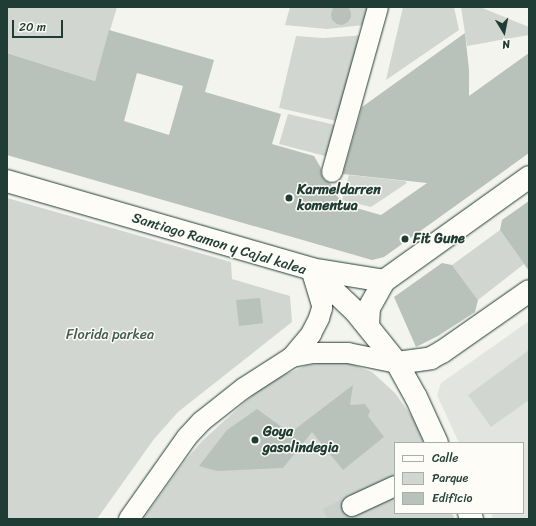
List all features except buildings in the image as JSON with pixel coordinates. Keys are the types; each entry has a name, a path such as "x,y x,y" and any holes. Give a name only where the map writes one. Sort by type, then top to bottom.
{"main road":[{"path":"368,326 369,308 384,281 529,177"},
{"name":"Santiago Ramon y Cajal kalea","path":"7,181 310,269 356,312 397,362 416,396 438,442"},
{"path":"310,269 384,281"},
{"path":"397,362 430,358 442,352 529,291"}],"street":[{"path":"332,172 378,7"},
{"path":"292,357 310,334 319,318 322,308 310,269"},
{"path":"129,519 187,437 202,421 244,388 292,357 312,352 341,352 397,362"},
{"path":"352,506 394,486"}],"shaded area":[{"path":"529,321 529,519 493,519 491,514 524,514 524,442 459,442 437,395 441,383"}],"green space":[{"path":"7,7 117,7 95,81 7,53"},
{"path":"290,7 373,7 364,25 327,29 285,25"},
{"path":"403,7 454,7 459,30 386,80"},
{"path":"461,7 480,7 529,27 529,35 467,46"},
{"path":"365,35 341,122 279,108 296,36 323,38"},
{"path":"288,114 340,126 329,157 279,144"},
{"path":"349,175 405,181 407,183 371,207 342,200"},
{"name":"Florida parkea","path":"7,198 231,262 232,279 290,296 292,322 178,412 154,439 97,519 7,519"},
{"path":"500,230 524,264 478,300 452,265"},
{"path":"529,350 529,400 491,427 468,395"},
{"path":"325,362 346,362 372,372 395,393 413,418 424,442 394,442 394,514 452,514 455,519 143,519 184,462 202,441 257,391 275,379 305,366"}],"tunnel":[{"path":"327,519 352,506"}],"place":[{"name":"Karmeldarren komentua","path":"289,198"},
{"name":"Fit Gune","path":"405,239"},
{"name":"Goya gasolindegia","path":"255,440"}]}
